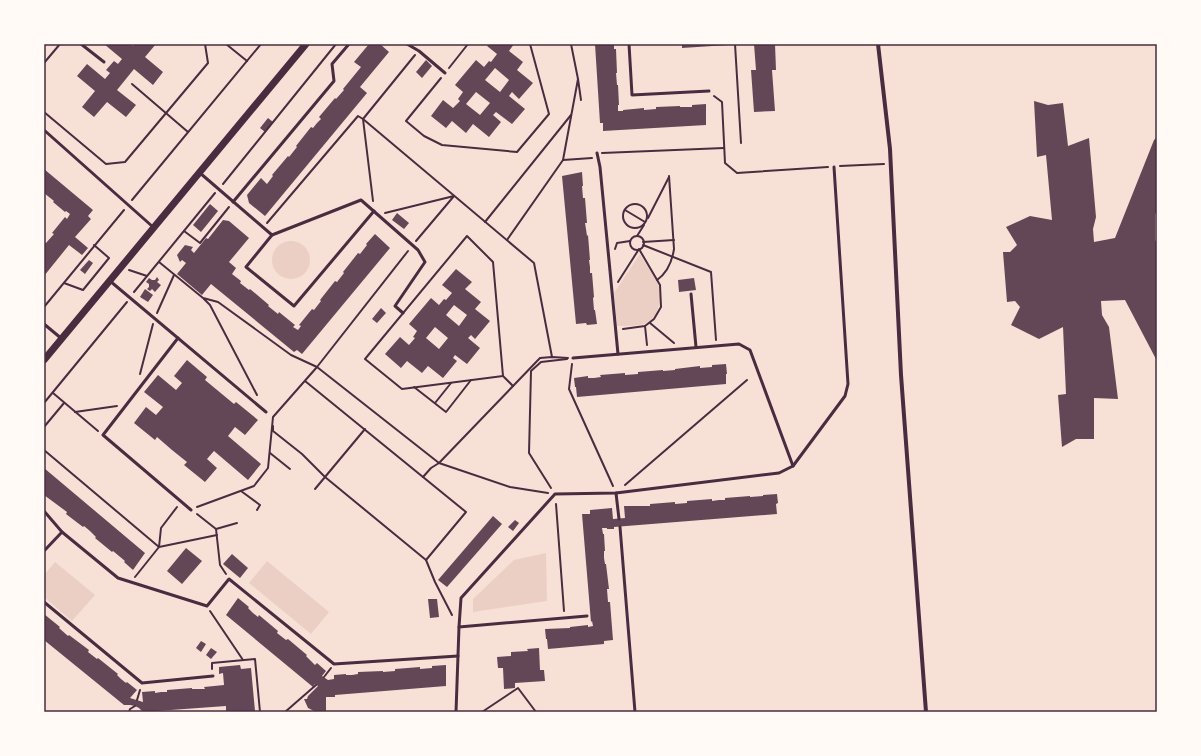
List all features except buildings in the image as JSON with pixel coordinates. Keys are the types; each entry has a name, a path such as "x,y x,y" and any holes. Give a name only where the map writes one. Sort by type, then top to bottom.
{"street":[{"path":"44,360 306,44"},
{"path":"878,44 891,163 901,375 926,712"}],"lane":[{"path":"81,44 104,62"},
{"path":"233,202 334,81 332,64 348,44"},
{"path":"407,44 419,51 445,73"},
{"path":"629,44 632,95 709,91"},
{"path":"44,130 154,228"},
{"path":"597,153 600,167 618,354"},
{"path":"456,712 461,598 555,494 616,493 779,473 794,466 845,396 848,384 834,167"},
{"path":"200,173 272,235"},
{"path":"374,211 294,306 246,267 272,235 361,200 374,211 378,215 413,245 418,250 425,262 395,306 403,313"},
{"path":"110,281 266,412"},
{"path":"691,294 696,347"},
{"path":"44,324 62,338"},
{"path":"178,338 103,435 191,510"},
{"path":"573,358 739,344 750,350 794,466"},
{"path":"616,493 619,519"},
{"path":"44,511 62,532 118,578 207,606 229,579 334,664 458,656"},
{"path":"620,527 636,712"},
{"path":"44,551 62,532"},
{"path":"44,602 142,683 213,676"},
{"path":"459,627 587,616"}],"path":[{"path":"44,62 60,44"},
{"path":"44,112 106,164 125,162 208,63 205,44"},
{"path":"226,44 247,61"},
{"path":"44,306 261,44"},
{"path":"44,404 336,44"},
{"path":"468,44 406,121 424,136 442,145 517,152 549,114 530,44"},
{"path":"571,44 581,100"},
{"path":"735,44 741,143"},
{"path":"374,211 363,120 419,51"},
{"path":"507,240 562,160 578,79"},
{"path":"132,84 188,132"},
{"path":"709,91 722,102 725,163 737,173 891,163"},
{"path":"485,222 571,115"},
{"path":"263,227 358,116 534,263 552,357"},
{"path":"562,160 592,158 597,153 724,148"},
{"path":"608,253 614,252 617,243 630,241 633,237 637,236 669,176 674,240 673,257 664,274 657,280"},
{"path":"378,215 454,196"},
{"path":"191,510 254,486 268,468 273,418 317,367 413,245 454,196"},
{"path":"184,231 200,243 233,202"},
{"path":"630,205 641,205 646,211 647,218 640,227 632,227 628,225 624,218 625,210 630,205"},
{"path":"625,210 645,222"},
{"path":"503,376 402,389 365,359 467,236 493,262 503,376 514,386"},
{"path":"612,291 643,245 641,238 637,236"},
{"path":"643,242 674,240"},
{"path":"630,241 630,245 633,248 639,249"},
{"path":"643,245 711,272 716,346"},
{"path":"64,283 83,290 110,258 94,246"},
{"path":"615,329 645,326 657,316 661,307 660,285 639,249"},
{"path":"159,262 210,305 259,398"},
{"path":"140,378 154,318 174,275"},
{"path":"203,298 218,302 291,355 317,367 439,463 510,487 555,494"},
{"path":"650,323 680,349"},
{"path":"645,326 647,352"},
{"path":"423,477 431,468 439,463 540,358 573,358"},
{"path":"573,358 569,389 616,493 747,380"},
{"path":"565,618 555,494 529,453 531,371 541,362 573,358"},
{"path":"305,380 466,512 426,560"},
{"path":"414,387 446,412 471,380"},
{"path":"435,403 451,383"},
{"path":"53,393 103,435"},
{"path":"44,427 64,403"},
{"path":"75,412 126,405"},
{"path":"273,418 273,431 302,454 325,477 426,560 459,627"},
{"path":"315,489 364,429"},
{"path":"44,450 159,547"},
{"path":"270,453 290,469"},
{"path":"241,490 260,506 257,510"},
{"path":"131,582 159,547 161,528 182,502"},
{"path":"191,510 216,529 220,565 229,579"},
{"path":"216,529 237,523"},
{"path":"159,547 217,535"},
{"path":"207,606 243,660"},
{"path":"213,676 212,663 255,659 260,712"},
{"path":"324,677 334,664"},
{"path":"137,700 142,683"},
{"path":"285,712 316,685"},
{"path":"482,712 518,688 536,712"},
{"path":"130,711 135,706"}],"shaded area":[{"path":"287,241 295,241 305,246 309,253 309,267 305,274 295,279 287,279 277,274 275,271 272,264 272,256 277,246 280,244"},
{"path":"640,254 659,287 660,303 656,314 649,322 634,326 617,326 614,293"},
{"path":"546,553 547,601 473,612 473,599 514,560"},
{"path":"267,561 329,612 311,634 249,583"},
{"path":"55,562 95,595 72,621 44,597 44,575"}]}
